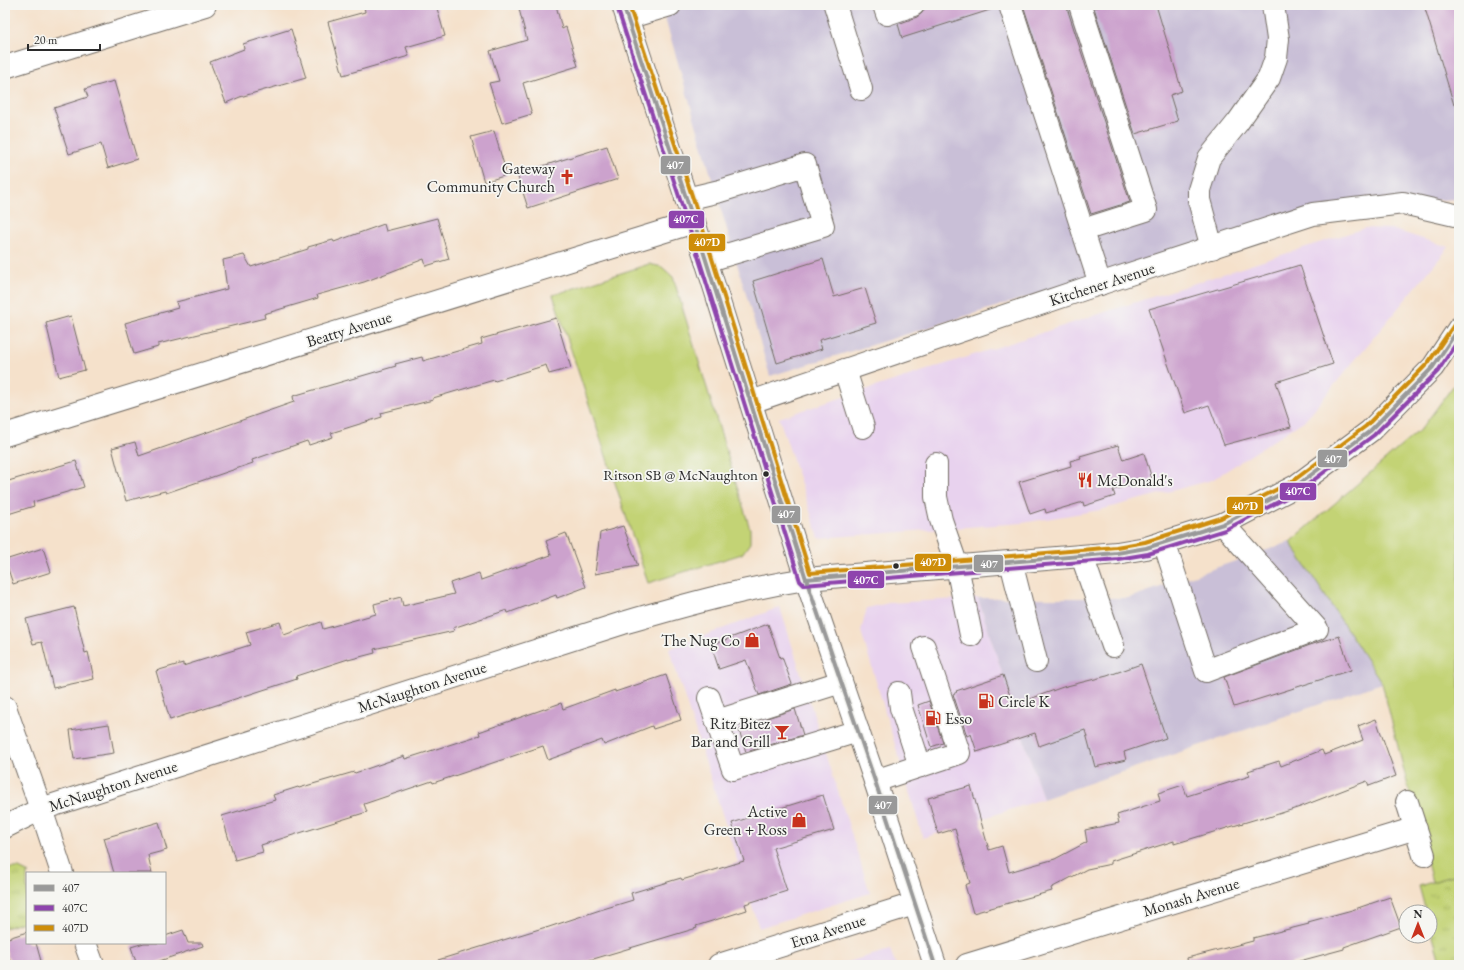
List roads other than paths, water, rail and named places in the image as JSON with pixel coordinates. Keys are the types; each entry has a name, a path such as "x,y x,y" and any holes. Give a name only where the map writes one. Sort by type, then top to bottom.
{"street":[{"path":"5,67 205,5"},
{"path":"670,5 625,12 694,222 806,579 875,781 935,965"},
{"path":"835,5 861,89"},
{"path":"884,5 887,14 913,5"},
{"path":"1010,5 1100,284"},
{"path":"1080,5 1146,210 1083,230"},
{"path":"1212,248 1198,200 1198,190 1209,158 1238,122 1269,78 1276,58 1278,39 1273,5"},
{"path":"686,199 720,191 805,165 823,226 706,261"},
{"name":"Kitchener Avenue","path":"751,402 1313,214 1403,203 1459,216"},
{"name":"Beatty Avenue","path":"5,435 694,222"},
{"name":"McNaughton Avenue","path":"5,827 41,809 674,608 758,587 806,579 1117,553 1146,548 1223,524 1296,486 1370,431 1433,367 1459,328"},
{"path":"845,370 863,427"},
{"path":"936,464 936,497 941,520 957,566 971,635"},
{"path":"1164,542 1206,671 1317,630 1223,524"},
{"path":"1082,556 1113,646"},
{"path":"1011,562 1036,661"},
{"path":"875,781 959,753 924,647"},
{"path":"717,721 841,682"},
{"path":"899,693 901,708 920,766"},
{"path":"709,698 733,769 858,731"},
{"path":"5,707 62,872"},
{"path":"1407,802 1424,854"},
{"name":"Monash Avenue","path":"966,965 1416,828"},
{"name":"Etna Avenue","path":"719,965 914,904"},
{"path":"85,944 93,965"}],"place":[{"name":"Gateway Community Church","path":"567,177"},
{"name":"Ritson SB @ McNaughton","path":"766,474"},
{"name":"McDonald's","path":"1085,480"},
{"name":"The Nug Co","path":"752,640"},
{"name":"Circle K","path":"986,701"},
{"name":"Esso","path":"933,718"},
{"name":"Ritz Bitez Bar and Grill","path":"782,732"},
{"name":"Active Green + Ross","path":"799,820"}]}
